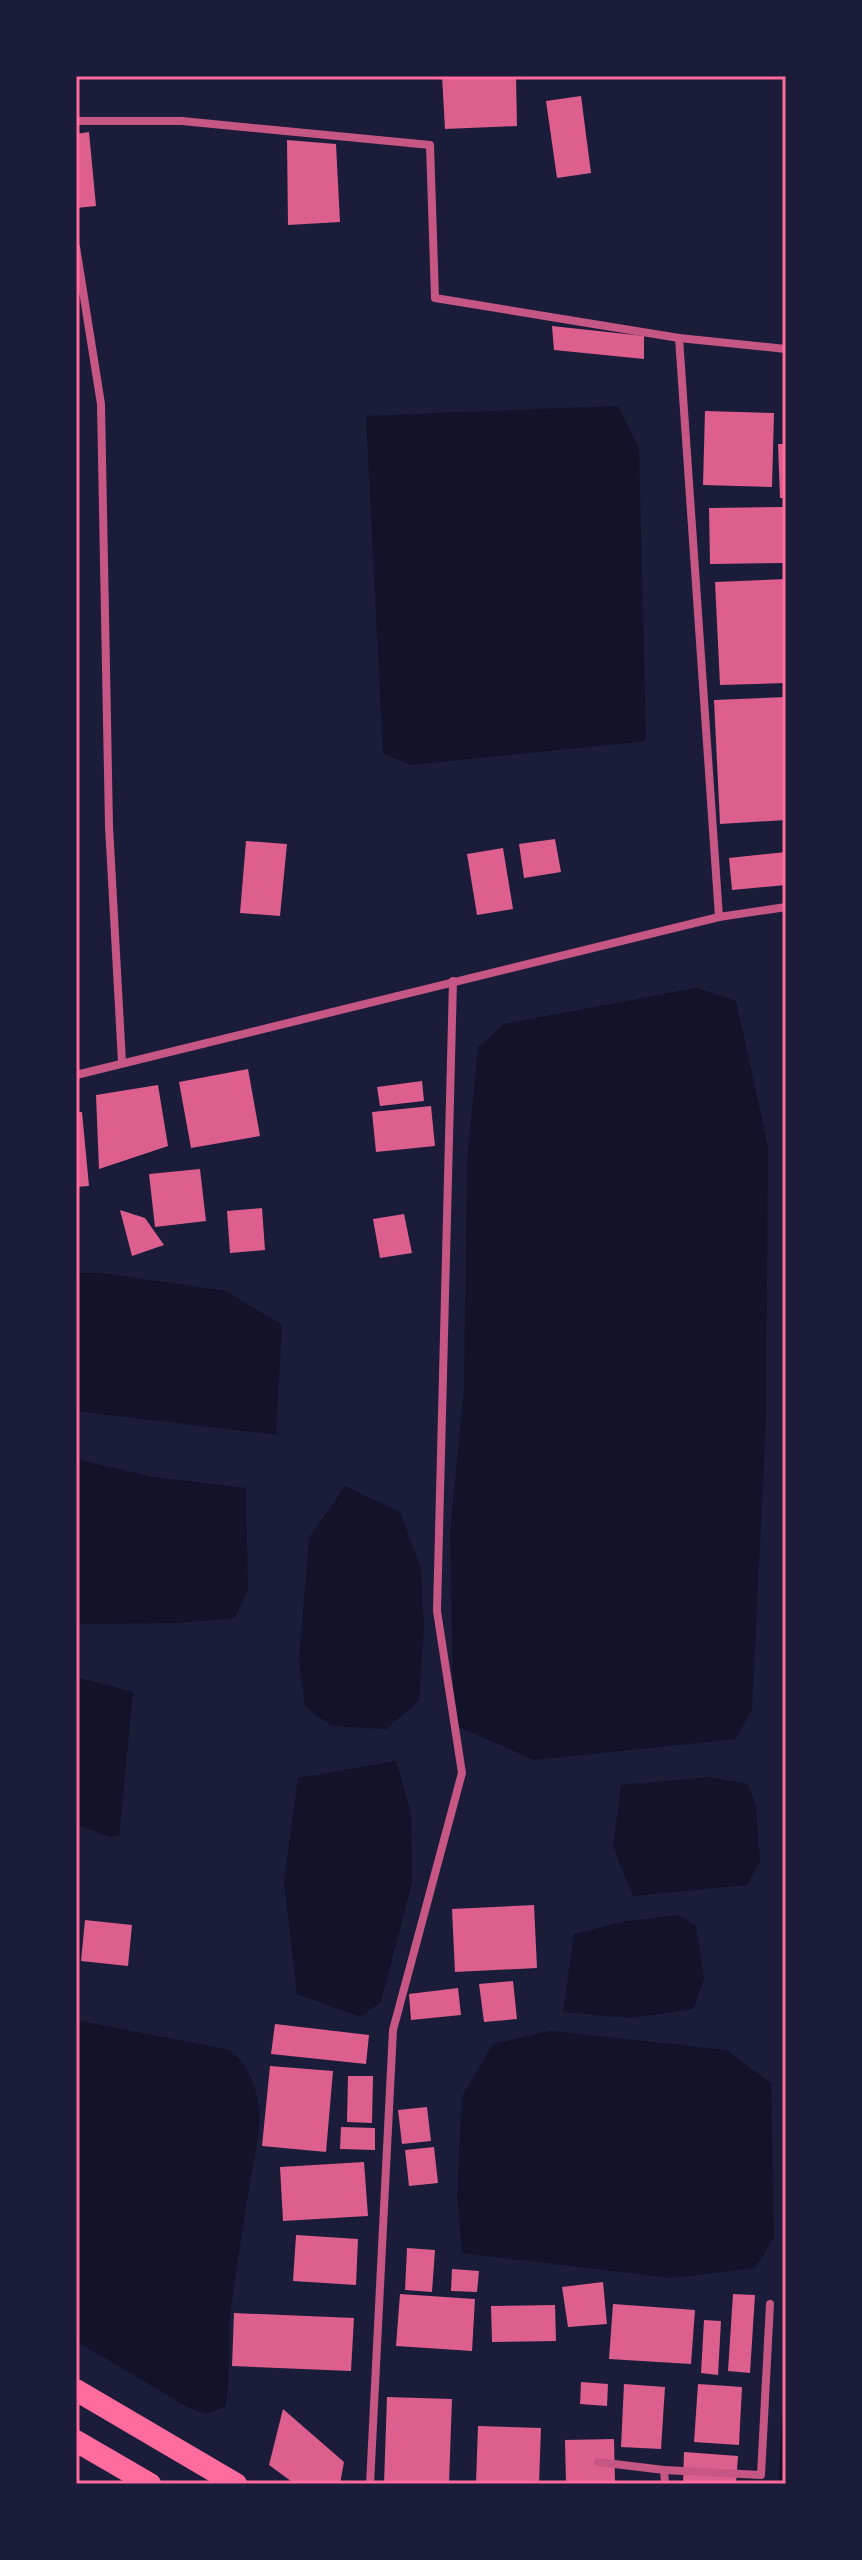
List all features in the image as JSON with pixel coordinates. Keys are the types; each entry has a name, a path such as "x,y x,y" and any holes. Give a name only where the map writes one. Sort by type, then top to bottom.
{"highway":[{"path":"76,2390 236,2484"},
{"path":"76,2441 150,2484"}],"street":[{"path":"76,121 182,121 430,145 435,298 679,338 786,349"},
{"path":"76,247 101,404 109,826 122,1062"},
{"path":"679,338 719,917"},
{"path":"76,1075 719,917 786,907"},
{"path":"370,2484 393,2030 462,1773 437,1611 453,981"},
{"path":"598,2462 664,2470 761,2475 770,2304"},
{"path":"664,2470 665,2484"}],"shaded area":[{"path":"618,406 639,448 646,741 411,765 383,753 366,416"},
{"path":"696,988 736,1001 768,1146 766,1420 752,1710 735,1739 534,1760 459,1727 453,1681 450,1534 464,1388 467,1162 478,1047 504,1024"},
{"path":"76,1273 100,1273 226,1291 282,1325 276,1435 76,1411"},
{"path":"76,1459 153,1477 246,1488 248,1590 235,1618 178,1623 76,1624"},
{"path":"345,1486 400,1512 421,1569 424,1627 419,1701 386,1729 331,1726 305,1707 299,1661 309,1538"},
{"path":"76,1677 133,1692 119,1836 109,1837 76,1824"},
{"path":"396,1761 411,1813 412,1882 381,2002 361,2017 297,1994 284,1882 298,1778"},
{"path":"710,1777 748,1784 756,1807 760,1861 747,1885 633,1896 613,1847 621,1785"},
{"path":"679,1915 696,1926 704,1979 693,2009 631,2018 563,2012 574,1934 627,1921"},
{"path":"76,2020 230,2050 246,2069 256,2092 259,2126 231,2309 227,2395 225,2407 206,2414 189,2408 76,2341"},
{"path":"550,2031 726,2050 771,2083 774,2238 755,2268 671,2278 462,2253 457,2193 462,2097 493,2044"},
{"path":"786,2358 786,2484 778,2484"}],"building":[{"path":"442,76 516,76 517,126 445,129"},
{"path":"581,96 591,173 557,178 546,101"},
{"path":"89,132 96,206 76,208 76,134"},
{"path":"287,140 336,144 340,222 288,225"},
{"path":"552,326 644,336 644,359 554,350"},
{"path":"705,411 774,413 772,487 703,485"},
{"path":"778,444 786,444 786,498 780,498"},
{"path":"786,507 786,563 710,564 709,508"},
{"path":"786,579 786,683 720,685 715,582"},
{"path":"786,697 786,820 720,824 714,700"},
{"path":"555,839 561,872 524,878 519,844"},
{"path":"246,841 287,844 280,916 240,913"},
{"path":"503,848 513,909 477,915 467,854"},
{"path":"786,852 786,885 732,890 729,858"},
{"path":"248,1069 260,1136 191,1148 179,1082"},
{"path":"422,1081 424,1101 380,1106 377,1087"},
{"path":"158,1085 168,1146 99,1169 96,1095"},
{"path":"431,1106 435,1146 376,1152 372,1112"},
{"path":"76,1112 82,1112 89,1186 76,1187"},
{"path":"200,1169 206,1221 155,1227 149,1174"},
{"path":"262,1208 265,1250 230,1253 227,1211"},
{"path":"120,1210 145,1218 164,1245 132,1256"},
{"path":"404,1214 412,1253 380,1258 373,1219"},
{"path":"534,1905 537,1968 455,1972 452,1909"},
{"path":"85,1920 132,1925 128,1966 81,1961"},
{"path":"513,1981 517,2019 484,2022 479,1984"},
{"path":"458,1988 461,2015 411,2020 409,1994"},
{"path":"275,2024 369,2035 366,2064 271,2054"},
{"path":"270,2066 333,2071 326,2152 262,2146"},
{"path":"348,2076 373,2076 372,2123 347,2122"},
{"path":"427,2107 431,2141 402,2144 398,2110"},
{"path":"341,2127 375,2128 375,2150 340,2149"},
{"path":"434,2147 438,2183 409,2186 405,2150"},
{"path":"364,2162 368,2216 283,2221 280,2167"},
{"path":"296,2235 358,2239 356,2285 293,2281"},
{"path":"407,2248 435,2250 432,2292 405,2290"},
{"path":"452,2269 479,2271 477,2292 451,2291"},
{"path":"603,2282 607,2324 568,2327 562,2287"},
{"path":"400,2294 475,2299 472,2351 396,2346"},
{"path":"733,2294 755,2295 750,2373 728,2371"},
{"path":"613,2304 695,2310 691,2364 609,2359"},
{"path":"555,2305 556,2341 492,2342 491,2306"},
{"path":"234,2313 354,2318 351,2371 232,2366"},
{"path":"704,2320 721,2321 718,2375 701,2373"},
{"path":"581,2382 608,2384 607,2406 580,2404"},
{"path":"624,2384 665,2387 661,2449 621,2447"},
{"path":"698,2384 742,2387 739,2445 694,2442"},
{"path":"387,2397 452,2399 449,2484 384,2484"},
{"path":"283,2409 344,2462 340,2484 295,2484 269,2465"},
{"path":"478,2426 541,2428 539,2484 476,2484"},
{"path":"614,2439 615,2484 566,2484 565,2440"},
{"path":"684,2452 738,2456 736,2484 683,2484"}]}
